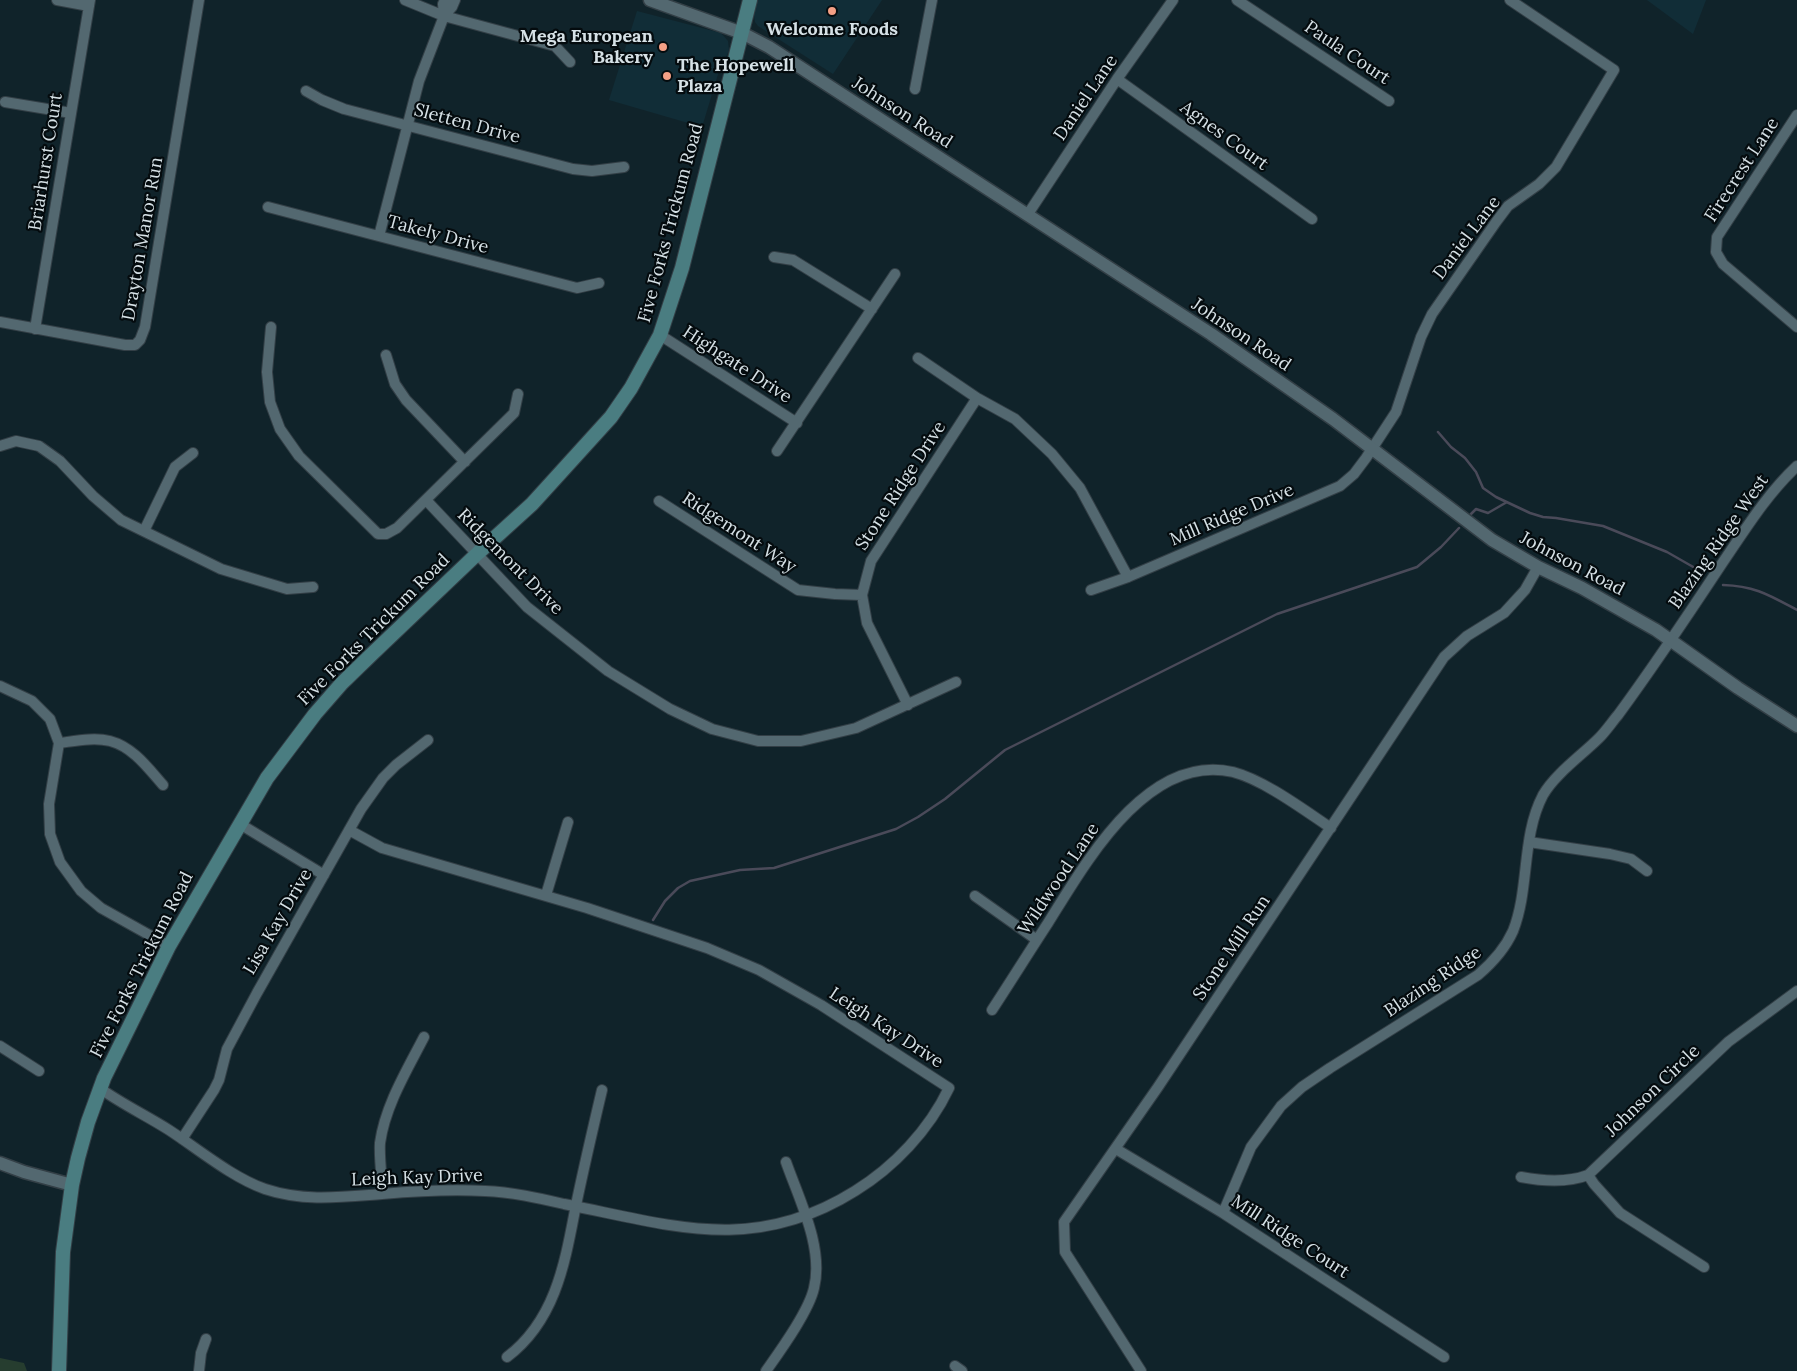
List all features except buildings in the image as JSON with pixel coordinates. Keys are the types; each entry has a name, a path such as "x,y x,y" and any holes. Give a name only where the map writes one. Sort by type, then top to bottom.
{"main road":[{"name":"Five Forks Trickum Road","path":"59,1371 62,1259 65,1229 72,1185 88,1122 120,1044 169,946 267,778 315,714 342,683 532,504 611,417 631,388 660,335 682,268 750,0"}],"street":[{"path":"57,0 89,3"},
{"name":"Drayton Manor Run","path":"0,322 125,345 135,346 140,340 145,327 199,0"},
{"path":"405,0 444,16 555,46 570,62"},
{"path":"379,236 407,125 428,56 444,16 445,0"},
{"path":"444,16 455,0"},
{"name":"Johnson Road","path":"650,0 742,33 769,47 1211,334 1333,419 1480,532 1506,549 1599,597 1671,640 1738,688 1797,726"},
{"path":"915,89 932,0"},
{"name":"Daniel Lane","path":"1028,214 1117,79 1173,0"},
{"name":"Paula Court","path":"1237,0 1389,101"},
{"name":"Daniel Lane","path":"1371,449 1396,412 1421,337 1432,314 1508,206 1539,184 1556,166 1614,70 1510,0"},
{"name":"Briarhurst Court","path":"35,329 89,3"},
{"name":"Agnes Court","path":"1117,79 1312,219"},
{"name":"Sletten Drive","path":"306,91 344,109 580,170 592,171 624,167"},
{"path":"5,102 71,114"},
{"name":"Firecrest Lane","path":"1797,115 1717,237 1716,252 1723,264 1797,327"},
{"name":"Takely Drive","path":"268,207 577,288 599,283"},
{"path":"774,257 792,260 872,309"},
{"path":"778,451 895,274"},
{"path":"271,327 267,372 270,402 280,429 299,456 378,534 386,534 397,528 465,462 514,413 518,394"},
{"name":"Highgate Drive","path":"660,335 796,423"},
{"path":"386,355 395,384 406,400 465,462"},
{"path":"918,358 977,398 1015,420 1058,461 1080,488 1128,578"},
{"name":"Stone Ridge Drive","path":"908,705 867,623 862,594 871,561 977,398"},
{"path":"0,446 16,441 39,446 60,461 93,496 120,520 221,569 287,589 313,587"},
{"name":"Mill Ridge Drive","path":"1090,590 1128,578 1340,486 1354,474 1371,449"},
{"path":"144,531 175,467 193,453"},
{"name":"Blazing Ridge West","path":"1671,640 1764,502 1797,466"},
{"name":"Ridgemont Drive","path":"426,500 528,607 608,671 670,709 712,729 758,741 801,741 856,728 956,682"},
{"name":"Ridgemont Way","path":"659,501 798,590 834,594 862,594"},
{"name":"Stone Mill Run","path":"1136,1370 1065,1252 1064,1222 1116,1149 1332,828 1444,657 1467,636 1504,612 1525,590 1538,567"},
{"name":"Blazing Ridge","path":"1223,1213 1250,1147 1281,1106 1302,1087 1330,1068 1478,975 1502,951 1512,932 1518,910 1529,842 1535,817 1544,794 1555,780 1600,737 1671,640"},
{"path":"0,686 32,701 50,719 60,743 49,804 50,834 60,862 81,891 101,908 169,946"},
{"path":"60,743 85,739 110,741 132,752 164,785"},
{"name":"Lisa Kay Drive","path":"182,1139 214,1090 219,1080 227,1049 360,810 383,778 396,764 428,740"},
{"name":"Wildwood Lane","path":"992,1010 1097,847 1122,817 1144,797 1176,778 1193,772 1210,770 1231,772 1250,778 1332,828"},
{"path":"546,896 568,822"},
{"path":"240,824 324,875"},
{"name":"Leigh Kay Drive","path":"100,1089 241,1178 274,1192 313,1198 437,1190 488,1191 517,1194 672,1226 702,1230 733,1230 772,1226 805,1216 846,1196 884,1170 910,1145 942,1103 949,1088 821,1005 759,970 707,948 546,896 382,848 350,830"},
{"path":"1529,842 1631,859 1647,871"},
{"path":"975,896 1037,940"},
{"name":"Johnson Circle","path":"1588,1175 1728,1042 1797,991"},
{"path":"383,1194 380,1145 385,1123 391,1103 424,1036"},
{"path":"0,1046 39,1071"},
{"path":"507,1357 527,1340 548,1310 554,1296 560,1279 602,1090"},
{"name":"Mill Ridge Court","path":"1116,1149 1223,1213 1444,1357"},
{"path":"766,1371 802,1316 814,1289 817,1262 813,1239 786,1162"},
{"path":"0,1163 24,1172 72,1185"},
{"path":"1520,1177 1542,1181 1578,1179 1588,1175 1620,1213 1704,1267"},
{"path":"199,1371 201,1352 206,1339"}],"shaded area":[{"path":"757,0 882,0 833,74 758,26 754,16"},
{"path":"1647,0 1706,0 1693,34"},
{"path":"637,11 721,33 728,41 729,51 719,71 702,127 609,100"}],"green space":[{"path":"0,1358 24,1363 27,1371 0,1371"}],"waterway":[{"path":"1438,432 1451,447 1465,458 1476,472 1483,488 1496,497 1543,517 1603,526 1667,552 1702,572"},
{"path":"1471,514 1476,509 1488,513 1507,502"},
{"path":"653,920 665,901 678,888 690,881 740,870 774,868 896,829 945,799 1005,750 1277,614 1417,567 1441,547 1459,528"},
{"path":"1723,585 1753,589 1797,610"}],"place":[{"name":"Welcome Foods","path":"832,11"},
{"name":"Mega European Bakery","path":"663,47"},
{"name":"The Hopewell Plaza","path":"667,76"}]}
